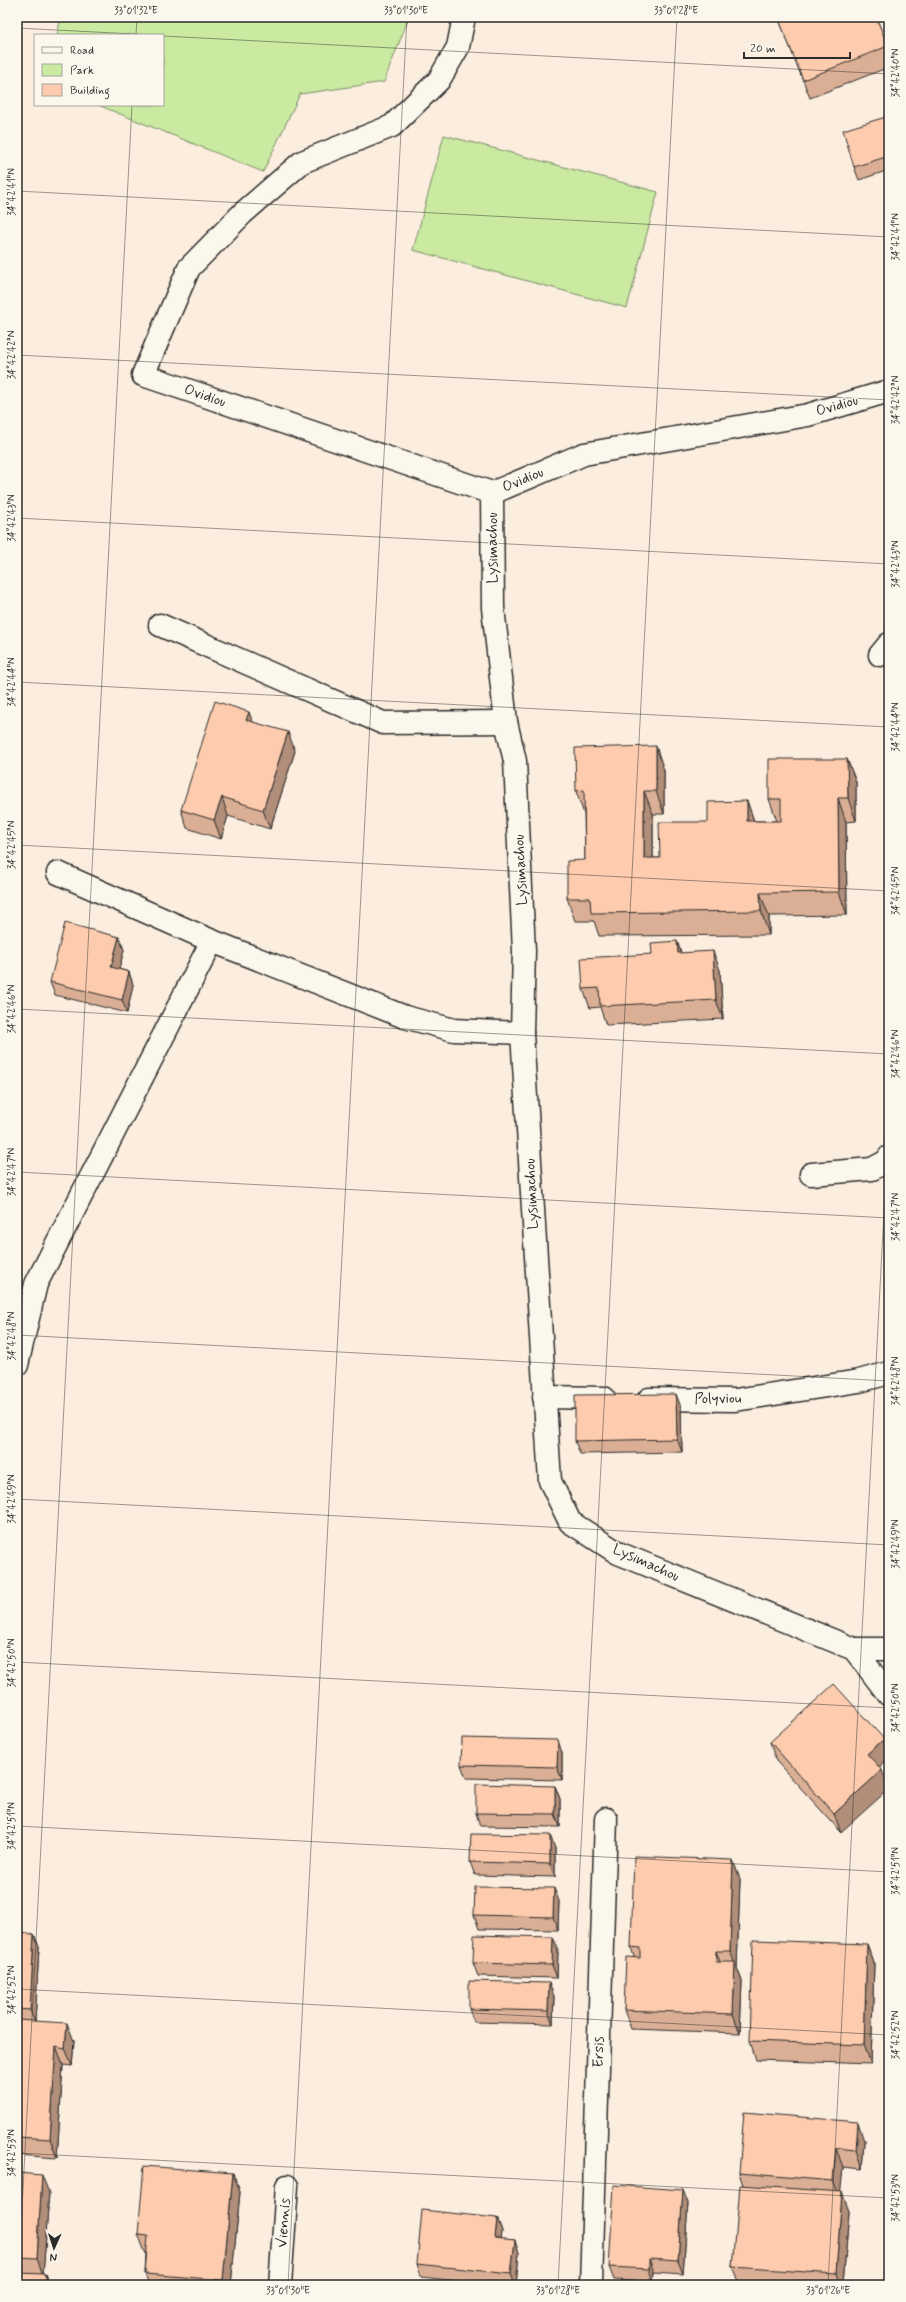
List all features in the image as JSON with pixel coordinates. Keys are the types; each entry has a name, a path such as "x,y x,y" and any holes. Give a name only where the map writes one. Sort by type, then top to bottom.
{"street":[{"name":"Ovidiou","path":"464,17 458,47 439,80 392,126 302,162 243,213 189,268 142,374 492,494 584,454 808,415 889,391"},
{"name":"Lysimachou","path":"492,494 493,608 506,722 515,761 524,951 522,1033 550,1482 570,1522 618,1553 854,1649"},
{"path":"160,625 383,723 506,722"},
{"path":"58,873 212,941 405,1017 454,1030 522,1033"},
{"path":"17,1365 36,1284 212,941"},
{"path":"811,1174 872,1169 888,1161 889,1157"},
{"name":"Polyviou","path":"544,1397 734,1400 859,1381 889,1373"},
{"path":"854,1649 889,1648"},
{"path":"854,1649 889,1695"},
{"name":"Ersis","path":"592,2285 606,1819"},
{"name":"Viennis","path":"280,2285 287,2186"}],"green space":[{"path":"61,17 409,17 384,82 300,94 263,172 100,106 164,106 164,34 57,34"},
{"path":"444,135 658,192 627,308 413,250"}],"building":[{"path":"778,17 876,17 888,46 803,80"},
{"path":"889,116 889,156 854,167 843,130"},
{"path":"215,701 249,712 246,720 288,732 263,810 222,797 214,820 181,810"},
{"path":"656,746 656,791 644,791 644,858 660,858 659,822 708,822 708,802 747,801 747,821 781,821 781,799 769,799 769,759 847,759 848,798 838,798 839,892 760,893 761,911 591,913 590,898 567,898 567,861 585,860 584,790 576,791 575,748"},
{"path":"65,923 119,937 111,967 129,972 122,1000 50,982"},
{"path":"677,941 678,953 713,951 716,1000 600,1006 599,988 583,989 581,958 652,954 651,943"},
{"path":"676,1394 677,1439 575,1441 575,1395"},
{"path":"834,1684 884,1739 867,1754 882,1770 834,1814 770,1742"},
{"path":"462,1738 558,1740 557,1767 461,1765"},
{"path":"476,1784 555,1786 555,1814 476,1813"},
{"path":"471,1834 550,1835 550,1864 470,1862"},
{"path":"634,1856 733,1860 730,1951 716,1951 716,1962 735,1962 733,2014 624,2010 626,1957 640,1958 640,1948 631,1947"},
{"path":"475,1887 554,1888 553,1917 474,1915"},
{"path":"17,1933 34,1934 30,2010 17,2009"},
{"path":"474,1935 553,1937 552,1965 473,1963"},
{"path":"753,1940 867,1944 864,2045 750,2041"},
{"path":"469,1981 549,1983 548,2011 469,2009"},
{"path":"17,2020 67,2023 65,2048 56,2046 50,2139 17,2137"},
{"path":"744,2112 858,2122 856,2150 836,2148 833,2181 739,2173"},
{"path":"144,2166 233,2173 223,2280 145,2274 148,2235 138,2234"},
{"path":"17,2173 42,2175 37,2258 17,2257"},
{"path":"614,2185 683,2190 678,2261 649,2259 649,2269 609,2267"},
{"path":"740,2185 842,2192 836,2274 733,2267"},
{"path":"422,2210 497,2218 495,2238 515,2240 511,2274 417,2264"},
{"path":"17,2273 46,2274 46,2285 17,2285"}]}
